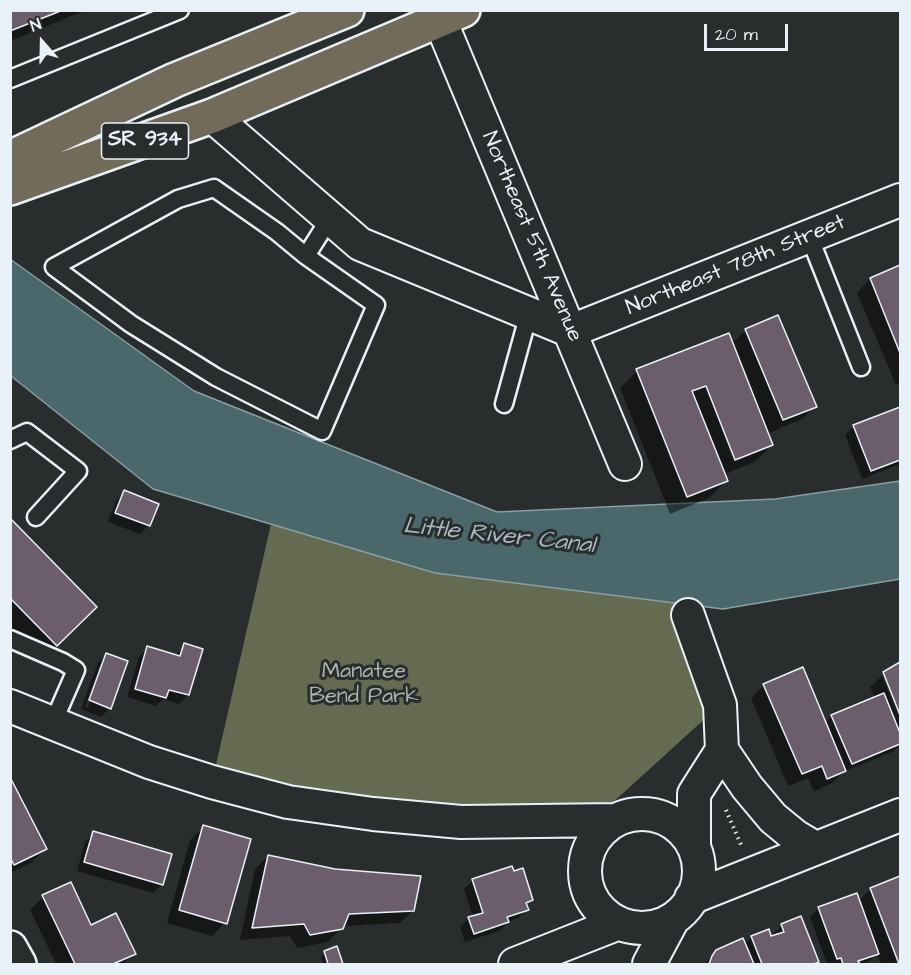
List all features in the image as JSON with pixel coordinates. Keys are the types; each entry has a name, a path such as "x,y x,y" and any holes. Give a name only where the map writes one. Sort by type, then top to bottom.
{"main road":[{"path":"12,155 175,80 347,10"},
{"name":"SR 934","path":"10,188 212,116 445,14"}],"street":[{"name":"Northeast 5th Avenue","path":"445,14 625,464"},
{"path":"212,116 360,244 571,332"},
{"name":"Northeast 78th Street","path":"571,332 900,200"},
{"path":"688,615 720,705 722,750 747,787 773,818 795,836 815,848"},
{"path":"10,706 148,762 288,802 373,814 461,822 615,820"},
{"path":"647,814 693,794 722,750"},
{"path":"693,794 695,852"},
{"path":"576,940 590,846 600,831 615,820 632,814 647,814 668,819 683,831 695,852 699,866 697,886 649,964 622,924"},
{"path":"695,852 741,862 815,848 900,815"},
{"path":"538,821 587,878 592,899 603,913 622,924 638,928 657,926 741,862"},
{"path":"514,964 622,924"},
{"path":"10,948 19,964"}],"lane":[{"path":"10,79 180,10"},
{"path":"214,188 277,232 306,256 376,305 322,431 216,377 131,324 54,267 178,198 214,188"},
{"path":"306,256 330,218"},
{"path":"809,236 861,368"},
{"path":"504,404 529,313"},
{"path":"10,440 27,432 78,471 36,517"},
{"path":"10,639 76,670 53,723"}],"path":[{"path":"724,805 741,862"}],"green space":[{"name":"Manatee Bend Park","path":"271,524 435,573 676,603 720,705 588,825 212,782"}],"water":[{"name":"Little River Canal","path":"10,259 194,391 497,512 775,499 900,481 900,579 723,609 435,573 153,489 11,376"}],"building":[{"path":"10,10 63,10 10,31"},
{"path":"900,265 900,353 870,278"},
{"path":"778,315 817,407 783,420 745,329"},
{"path":"729,333 773,445 735,460 706,386 692,391 728,481 687,497 636,369"},
{"path":"900,407 900,460 871,471 853,425"},
{"path":"124,490 159,504 150,526 115,513"},
{"path":"10,518 97,607 57,646 10,598"},
{"path":"184,643 203,649 189,695 169,690 166,698 135,689 147,646 180,656"},
{"path":"106,653 128,661 111,709 89,700"},
{"path":"900,662 900,715 883,672"},
{"path":"803,667 846,771 827,779 822,766 802,774 763,684"},
{"path":"884,693 900,733 900,744 852,764 831,715"},
{"path":"10,777 47,849 14,865 10,857"},
{"path":"203,825 251,839 227,924 179,910"},
{"path":"93,831 172,854 163,885 84,862"},
{"path":"268,855 335,869 421,876 414,911 349,914 343,929 310,935 304,924 252,928"},
{"path":"512,866 514,871 523,868 533,900 526,903 529,910 507,917 509,922 474,934 468,917 483,913 472,879"},
{"path":"900,876 900,964 899,964 870,888"},
{"path":"71,882 91,925 116,913 136,954 113,964 75,964 42,895"},
{"path":"857,893 879,954 858,961 860,964 843,964 841,958 837,959 818,907"},
{"path":"801,916 819,962 814,964 762,964 751,936 769,929 771,936 784,932 781,924"},
{"path":"743,938 754,964 709,964 716,950"},
{"path":"337,946 343,964 328,964 324,951"}]}
